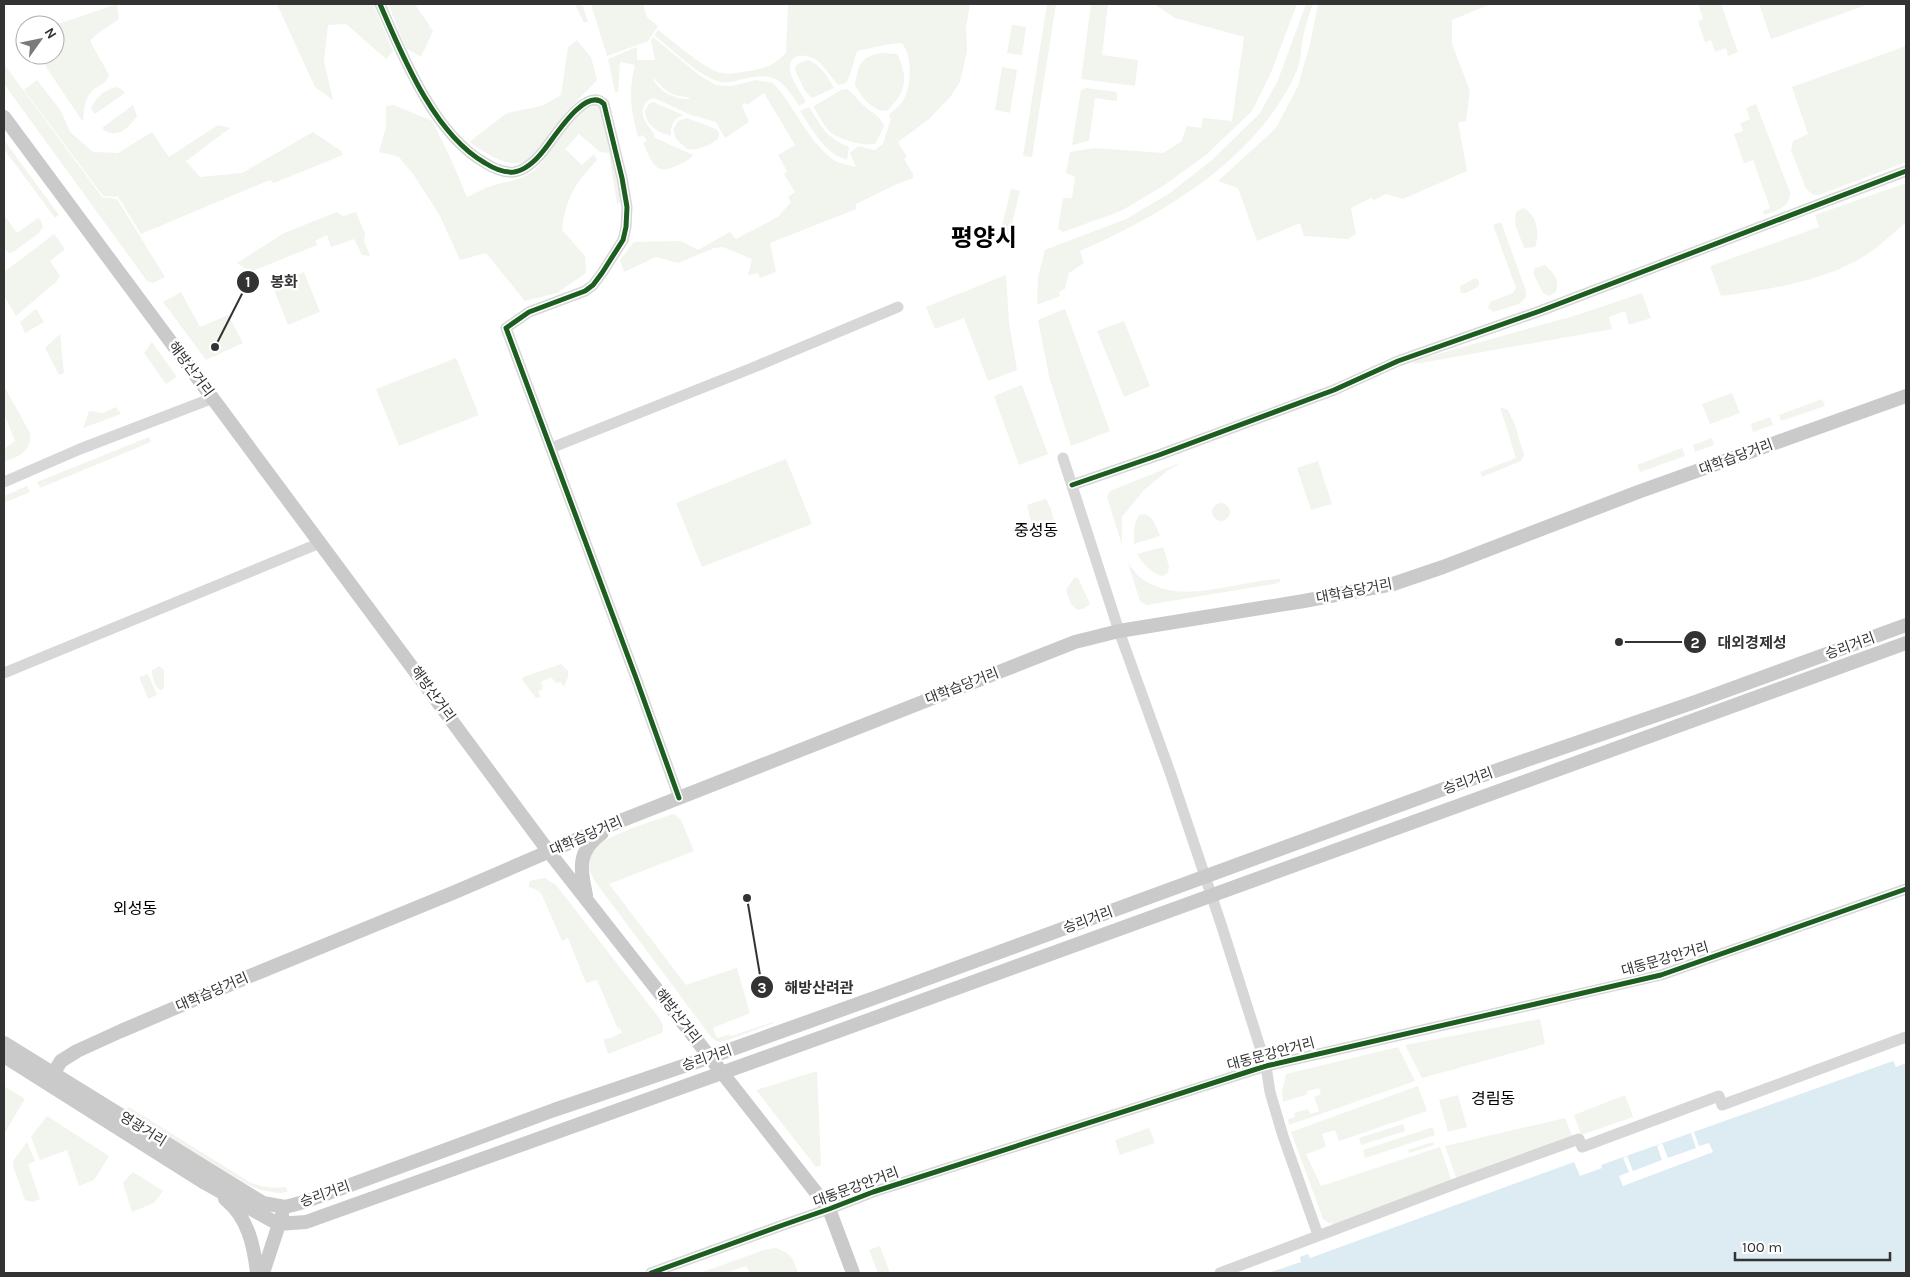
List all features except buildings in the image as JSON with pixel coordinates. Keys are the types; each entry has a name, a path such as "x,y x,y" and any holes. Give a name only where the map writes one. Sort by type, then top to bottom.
{"main road":[{"name":"해방산거리","path":"4,117 550,852 829,1209 853,1273"},
{"name":"대학습당거리","path":"53,1074 61,1061 66,1057 121,1031 550,852 615,823 1075,642 1119,631 1304,601 1393,584 1443,568 1638,492 1906,396"},
{"name":"승리거리","path":"263,1273 285,1207 304,1202 554,1110 710,1057 1205,878 1460,783 1695,702 1906,625"},
{"name":"승리거리","path":"278,1224 306,1222 822,1037 1906,643"},
{"path":"588,900 581,873 584,851 594,838 615,823"},
{"name":"영광거리","path":"4,1044 263,1203 285,1207"},
{"name":"영광거리","path":"4,1056 204,1183 278,1224"},
{"path":"204,1183 229,1202 248,1230 257,1273"}],"street":[{"path":"380,4 396,41 423,93 451,137 470,155 491,167 503,172 515,172 530,164 544,150 564,123 584,104 595,99 600,100 604,104 625,197 626,227 623,240 593,285 585,291 529,312 506,328 679,798"},
{"path":"1072,485 1334,390 1398,361 1540,311 1906,171"},
{"path":"551,448 757,366 898,307"},
{"path":"4,482 80,449 212,398"},
{"path":"1062,458 1119,631 1171,775 1211,896 1266,1066 1270,1092 1318,1235"},
{"path":"4,673 320,543"},
{"name":"대동문강안거리","path":"651,1273 873,1192 1266,1066 1661,975 1906,888"},
{"path":"1220,1273 1579,1139 1582,1147 1719,1096 1722,1105 1906,1037"}],"shaded area":[{"path":"117,4 119,19 90,41 109,75 104,83 87,97 83,122 45,65 65,65 65,22"},
{"path":"277,4 373,4 393,51 386,59 346,24 328,25 324,61 333,100 315,87"},
{"path":"388,4 415,4 433,31 421,57 406,48"},
{"path":"575,4 582,4 588,21 584,23"},
{"path":"591,4 643,4 647,17 658,26 648,41 607,56"},
{"path":"788,4 970,4 966,28 967,51 960,82 951,96 929,119 898,142 907,157 904,159 913,174 913,178 856,204 856,209 770,243 776,272 760,278 758,273 748,275 752,259 723,247 714,248 678,263 656,257 624,272 620,260 634,242 681,241 698,250 730,232 736,239 778,217 791,202 788,197 795,192 784,174 787,171 778,155 795,145 764,93 747,105 744,102 742,106 749,122 725,138 716,122 691,115 654,98 646,102 643,108 643,117 655,138 693,155 685,162 669,169 658,168 651,160 643,143 647,141 643,135 638,137 632,110 631,93 635,65 620,62 618,92 615,92 608,59 637,47 637,60 655,60 651,40 653,37 699,75 716,85 732,86 755,80 773,83 816,143 836,161 856,167 850,153 858,146 874,150 883,144 891,119 889,115 905,97 909,84 910,69 908,54 901,43 857,51 847,81 838,85 814,58 809,56 795,57 790,64 790,70 806,102 799,106 787,88 775,79 760,76 725,83 720,82 692,67 654,35 658,30 707,67 725,74 766,67 773,64 786,53","holes":["652,77 671,93 690,99 678,98 668,94 659,87"]},
{"path":"1047,4 1056,4 1032,157 1023,156"},
{"path":"1091,4 1108,4 1102,55 1138,60 1135,86 1081,79"},
{"path":"1154,4 1297,4 1270,75 1252,111 1206,155 1163,186 1121,211 1063,232 1058,229 1063,198 1072,198 1075,177 1066,173 1070,152 1094,148 1163,153 1181,142 1187,126 1201,128 1203,118 1232,121 1244,37 1175,18"},
{"path":"1306,4 1313,4 1304,34 1297,70 1280,101 1259,130 1234,156 1206,180 1175,201 1144,220 1080,251 1084,263 1069,273 1065,289 1059,292 1060,296 1037,305 1038,277 1045,250 1126,219 1170,193 1212,160 1260,113 1278,80"},
{"path":"1318,4 1491,4 1452,20 1452,44 1470,91 1466,121 1458,122 1467,171 1403,199 1386,194 1374,200 1371,198 1351,208 1356,234 1348,239 1304,236 1300,223 1257,241 1238,188 1218,181 1276,128 1298,86 1310,44"},
{"path":"1698,4 1721,4 1738,52 1728,56 1726,48 1715,52 1711,40 1705,42 1698,21 1703,19"},
{"path":"1759,4 1869,4 1771,39"},
{"path":"1012,25 1026,27 1022,55 1007,53"},
{"path":"577,40 591,57 597,80 566,112 532,158 525,162 517,163 500,160 469,142 507,113 542,106 561,95 568,47"},
{"path":"1906,46 1906,162 1819,195 1814,195 1806,189 1791,150 1793,141 1808,134 1792,87"},
{"path":"883,53 897,54 904,78 902,91 887,111 882,111 872,106 860,93 855,84 862,62 870,56"},
{"path":"808,60 820,68 834,88 812,98 805,91 795,70 795,67 801,62"},
{"path":"4,64 102,197 117,199 165,277 153,283 147,281 4,84"},
{"path":"1002,67 1017,70 1010,113 995,110"},
{"path":"37,80 61,111 70,132 93,152 118,153 152,132 169,157 218,125 230,128 186,161 200,177 242,173 313,132 341,151 343,155 274,183 270,180 141,234 118,197 103,196 24,90"},
{"path":"115,87 125,93 95,114 91,109 95,101 103,93"},
{"path":"1086,88 1117,92 1117,101 1095,98 1089,141 1072,145 1081,90"},
{"path":"847,89 882,122 884,126 876,143 859,144 834,135 826,127 814,108 814,106 841,90"},
{"path":"653,102 683,115 673,123 671,136 657,130 648,121 645,111 649,104"},
{"path":"1756,104 1790,192 1788,202 1782,208 1764,215 1763,211 1770,208 1753,160 1744,163 1734,134 1743,131 1740,123 1750,119 1746,108"},
{"path":"133,105 137,116 126,128 117,133 112,133 102,128"},
{"path":"394,105 432,121 467,197 488,187 521,178 533,172 572,121 589,108 598,106 602,110 619,176 621,202 617,204 609,153 600,152 579,134 565,149 582,165 594,154 597,160 577,184 569,200 562,230 585,256 586,273 557,293 525,301 486,253 460,260 439,214 413,174 399,157 379,152 386,127 386,106"},
{"path":"809,107 829,135 849,147 847,160 832,152 814,133 800,111"},
{"path":"687,118 716,129 719,133 719,138 700,148 687,149 676,139 673,130 678,121"},
{"path":"4,140 59,215 55,218 4,149"},
{"path":"1906,183 1906,222 1865,256 1842,268 1809,280 1774,288 1721,296 1710,266 1819,227 1815,215"},
{"path":"1011,189 1020,191 1007,244 998,242"},
{"path":"1523,208 1528,211 1536,224 1537,236 1535,247 1524,248 1515,224 1516,212"},
{"path":"337,212 343,216 356,212 365,234 364,240 370,256 362,255 354,239 331,247 327,235 315,241 317,245 250,272 237,263 284,233"},
{"path":"4,215 17,233 38,218 43,227 39,233 9,253 4,249"},
{"path":"1501,222 1526,291 1526,297 1519,304 1493,312 1488,308 1490,302 1513,293 1516,288 1493,225"},
{"path":"54,234 65,249 50,261 60,276 56,282 16,316 4,296 4,272"},
{"path":"1545,265 1557,280 1556,292 1549,296 1543,293 1533,273 1535,268"},
{"path":"304,272 320,312 288,325 272,285"},
{"path":"1006,275 1009,322 1017,370 988,381 964,318 935,329 926,307"},
{"path":"1475,278 1479,281 1479,286 1466,293 1461,293 1460,286"},
{"path":"181,292 200,327 228,315 243,343 206,360 163,302"},
{"path":"1642,293 1651,318 1629,325 1625,311 1609,317 1612,329 1415,364 1413,361 1577,315"},
{"path":"36,309 44,322 25,333 20,322"},
{"path":"1065,309 1110,431 1071,446 1049,376 1038,320"},
{"path":"1124,321 1150,386 1124,397 1097,331"},
{"path":"60,334 64,373 59,375 45,348"},
{"path":"152,342 177,377 166,384 144,353"},
{"path":"456,358 479,415 399,446 376,389"},
{"path":"1022,385 1048,454 1019,465 994,396"},
{"path":"4,386 30,433 30,439 27,449 15,458 4,462 4,449 15,441 4,414"},
{"path":"1732,393 1740,413 1710,424 1702,404"},
{"path":"1822,399 1825,406 1781,421 1779,415"},
{"path":"116,407 121,414 83,428 89,411 103,413"},
{"path":"1500,407 1508,410 1515,425 1524,455 1521,461 1482,477 1480,472 1516,458"},
{"path":"1770,417 1773,425 1753,432 1751,424"},
{"path":"149,437 151,442 40,488 37,482"},
{"path":"1712,438 1714,445 1695,452 1693,445"},
{"path":"1682,448 1685,456 1640,472 1637,465"},
{"path":"786,459 812,524 702,567 676,503"},
{"path":"1318,461 1332,504 1311,510 1297,468"},
{"path":"1182,462 1167,471 1144,490 1122,517 1122,545 1107,497 1110,491"},
{"path":"27,486 30,492 4,503 4,496"},
{"path":"1046,499 1055,525 1037,528 1032,523 1027,505"},
{"path":"1221,503 1227,506 1230,512 1227,518 1221,521 1215,518 1212,512 1215,506"},
{"path":"1144,514 1152,519 1160,536 1134,544 1136,522 1139,515"},
{"path":"1163,547 1169,566 1168,572 1163,576 1151,571 1137,554"},
{"path":"1128,563 1147,582 1162,589 1179,591 1213,590 1265,580 1281,579 1279,583 1147,605 1140,601"},
{"path":"1074,578 1078,578 1090,604 1083,609 1077,610 1071,604 1066,590"},
{"path":"561,664 568,671 564,687 561,682 556,683 551,677 541,682 543,688 538,692 541,697 536,698 522,680 523,677"},
{"path":"159,666 164,670 164,688 161,690 155,684 152,673 152,670"},
{"path":"148,674 157,695 148,699 139,677"},
{"path":"674,814 681,820 694,851 609,884 686,985 737,968 750,1013 713,1028 717,1038 728,1035 732,1036 774,1023 728,1040 718,1042 711,1037 594,880 589,867 590,854 594,848 603,842 628,830"},
{"path":"545,878 556,885 660,1019 663,1026 662,1033 608,1054 604,1041 605,1038 607,1039 622,1033 620,1028 618,1029 597,980 586,983 568,938 562,941 542,895 539,891 529,887 529,882"},
{"path":"1540,1019 1545,1044 1422,1078 1405,1045"},
{"path":"1398,1047 1415,1081 1289,1125 1288,1119 1295,1117 1294,1113 1308,1109 1310,1114 1319,1111 1314,1097 1321,1094 1319,1088 1307,1091 1308,1094 1283,1102 1282,1092 1286,1074"},
{"path":"1893,1061 1896,1067 1906,1063 1906,1273 1268,1273 1301,1262 1300,1257 1308,1254 1310,1258 1574,1162 1580,1176 1602,1168 1601,1165"},
{"path":"817,1071 821,1165 816,1167 756,1090"},
{"path":"4,1086 25,1099 4,1134"},
{"path":"1418,1086 1427,1111 1339,1141 1335,1130 1322,1134 1326,1147 1306,1154 1321,1186 1440,1147 1452,1182 1335,1224 1323,1219 1291,1132"},
{"path":"1458,1095 1467,1127 1448,1132 1439,1100"},
{"path":"1625,1095 1633,1117 1581,1135 1574,1115"},
{"path":"129,1107 251,1183 268,1187 286,1187 287,1192 278,1193 261,1190 249,1185 126,1111"},
{"path":"47,1116 109,1156 94,1180 79,1186 67,1150 40,1160 31,1137"},
{"path":"1565,1118 1573,1138 1457,1180 1445,1146"},
{"path":"1403,1124 1405,1131 1361,1145 1359,1138"},
{"path":"1433,1127 1435,1135 1365,1158 1363,1150"},
{"path":"1149,1128 1155,1143 1120,1155 1115,1140"},
{"path":"27,1142 35,1161 28,1164 40,1199 33,1202 25,1200 13,1166 13,1161"},
{"path":"1433,1142 1434,1145 1409,1153 1408,1150"},
{"path":"133,1172 163,1191 154,1203 132,1212 123,1183"},
{"path":"880,1246 890,1273 878,1273 869,1250"},
{"path":"776,1248 791,1257 798,1273 750,1273 746,1266 726,1273 700,1273 764,1250"}],"pier":[{"path":"1694,1132 1699,1146 1709,1143 1713,1152 1623,1186 1619,1176 1629,1172 1623,1158 1627,1156 1633,1171 1662,1160 1657,1146 1662,1143 1668,1158 1696,1148 1691,1133"}],"cycle path":[{"path":"380,4 410,70 435,114 467,150 495,168 506,172 514,172 527,167 580,107 588,101 597,100 604,104 627,207 623,240 593,285 585,291 529,312 506,328 679,798"},
{"path":"1072,485 1334,390 1398,361 1540,311 1906,171"},
{"path":"651,1273 873,1192 1266,1066 1661,975 1906,889"}],"place":[{"name":"봉화","path":"215,347"},
{"name":"대외경제성","path":"1619,642"},
{"name":"해방산려관","path":"747,898"}],"district":[{"name":"평양시","path":"984,238"},
{"name":"중성동","path":"1036,530"},
{"name":"외성동","path":"135,908"},
{"name":"경림동","path":"1493,1098"}]}
